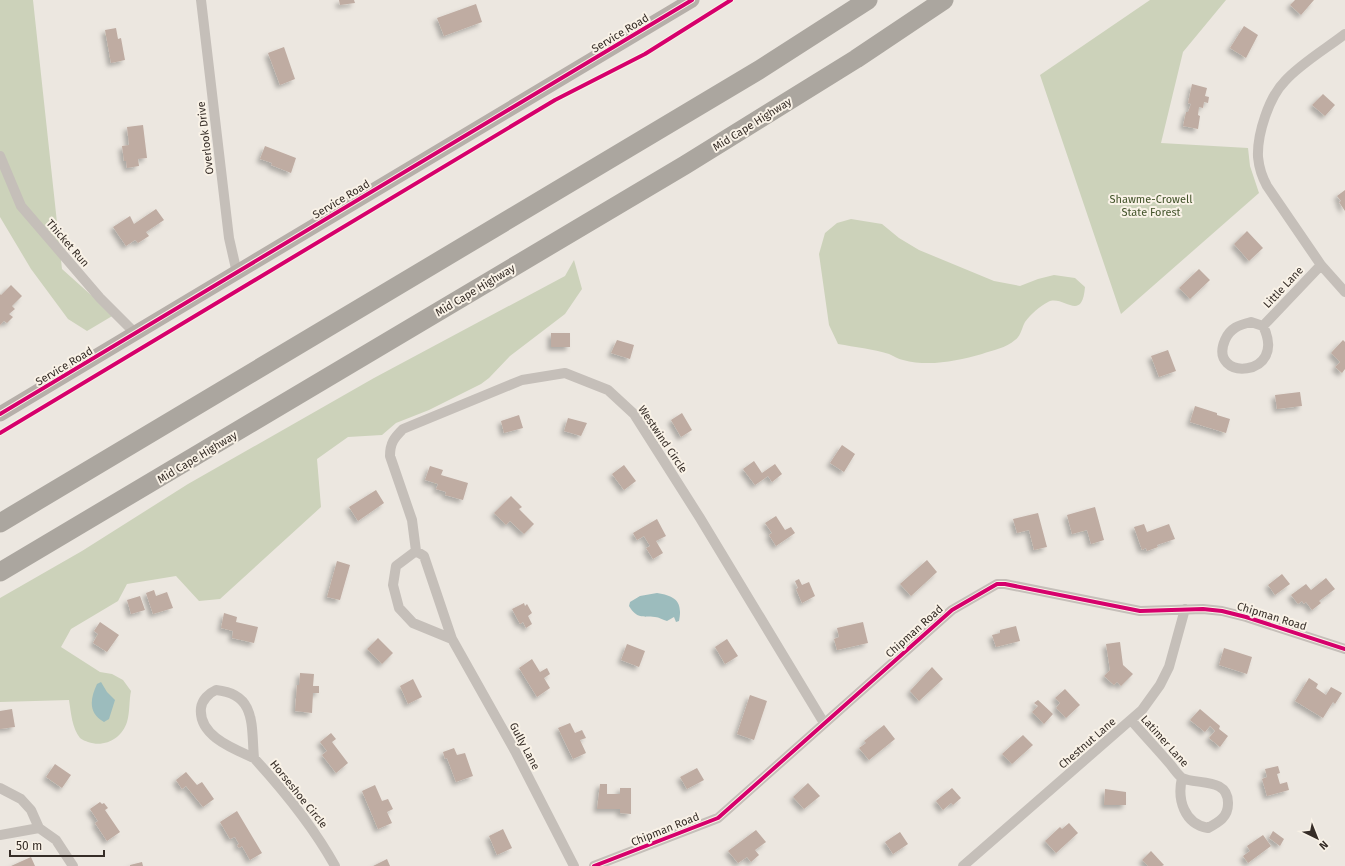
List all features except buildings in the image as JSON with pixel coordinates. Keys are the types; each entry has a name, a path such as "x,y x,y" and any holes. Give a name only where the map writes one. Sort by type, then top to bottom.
{"highway":[{"path":"0,523 759,70 868,0"},
{"name":"Mid Cape Highway","path":"0,572 97,516 685,165 856,59 944,0"}],"street":[{"name":"Overlook Drive","path":"201,0 229,238 237,273"},
{"name":"Service Road","path":"0,414 136,334 691,0"},
{"path":"1345,34 1286,80 1277,90 1262,126 1258,156 1261,174 1267,186 1321,265 1345,292"},
{"name":"Thicket Run","path":"0,156 20,206 100,298 136,334"},
{"name":"Little Lane","path":"1263,326 1321,265"},
{"path":"1251,322 1263,326 1269,345 1265,357 1257,365 1248,369 1236,369 1229,365 1222,350 1224,341 1230,331 1241,324 1251,322"},
{"name":"Westwind Circle","path":"416,551 412,520 390,456 390,446 394,437 403,430 522,380 565,373 608,390 634,414 700,518 824,723"},
{"path":"416,551 396,566 393,585 399,608 413,623 452,639"},
{"name":"Gully Lane","path":"416,551 424,556 452,639 515,751 574,866"},
{"name":"Chipman Road","path":"594,866 718,818 952,610 997,584 1005,584 1140,611 1203,609 1246,617 1345,649"},
{"name":"Chestnut Lane","path":"963,866 1142,710 1154,694 1169,667 1185,609"},
{"name":"Horseshoe Circle","path":"254,758 249,713 243,699 228,691 216,690 210,693 202,706 202,720 206,726 221,743 254,758 301,812 324,845 335,866"},
{"name":"Latimer Lane","path":"1131,720 1182,778 1209,782 1220,788 1225,793 1228,802 1228,811 1224,818 1208,828 1200,827 1192,822 1185,812 1181,802 1179,789 1182,778"},
{"path":"0,788 20,798 31,810 39,828 56,840 73,866"},
{"path":"0,835 39,828"}],"green space":[{"path":"0,0 33,0 62,269 91,295 119,312 87,331 68,319 31,269 0,217"},
{"name":"Shawme-Crowell State Forest","path":"1150,0 1226,0 1183,52 1161,143 1248,148 1250,166 1259,193 1121,314 1040,75"},
{"path":"851,219 882,224 899,238 919,250 994,281 1020,286 1054,275 1075,278 1085,287 1083,298 1080,304 1076,306 1060,301 1048,302 1030,316 1025,322 1019,336 1011,343 1004,347 982,354 953,361 933,363 913,362 901,360 889,354 877,351 838,344 829,325 819,254 825,233 837,223"},
{"path":"574,260 582,289 565,314 510,356 489,378 481,384 429,410 396,423 382,435 348,437 317,459 321,507 220,599 199,601 176,576 127,584 118,601 71,629 61,647 100,672 112,674 123,680 131,691 127,722 125,728 117,737 101,744 94,744 81,739 77,734 74,725 69,700 0,702 0,598 82,551 188,484 374,378 565,276"}],"water":[{"path":"657,593 673,598 679,604 679,621 676,622 674,617 667,621 656,617 640,616 637,615 629,606 630,602 640,596"},
{"path":"101,682 107,692 115,700 109,719 104,722 95,714 92,705 93,695 97,684"}],"cycle path":[{"path":"0,414 692,0"},
{"path":"0,433 555,100 645,54 731,0"},
{"path":"594,866 718,818 952,610 997,584 1005,584 1140,611 1203,609 1222,611 1246,617 1345,649"}]}
